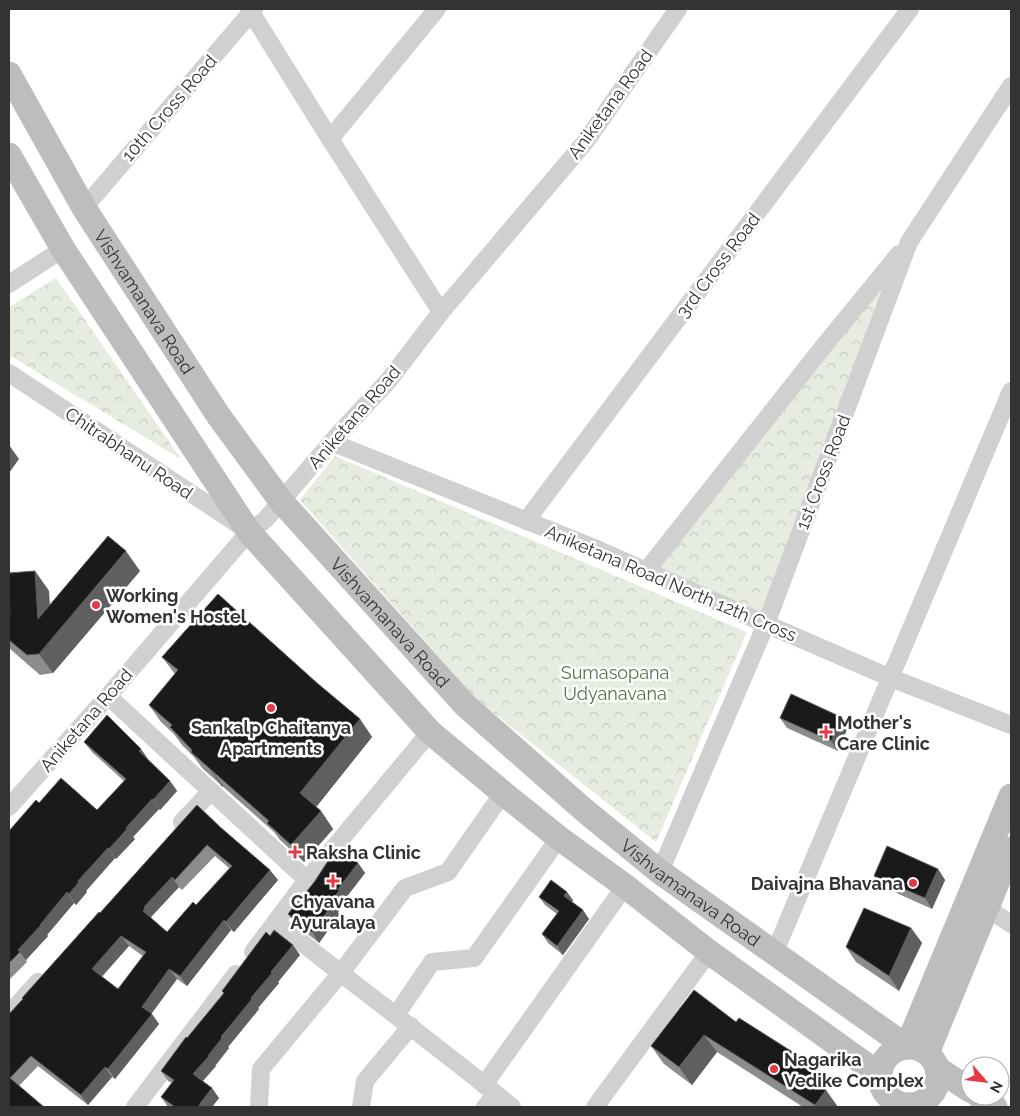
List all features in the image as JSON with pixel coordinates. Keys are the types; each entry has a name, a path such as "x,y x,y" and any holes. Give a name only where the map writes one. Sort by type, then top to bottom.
{"main road":[{"name":"Vishvamanava Road","path":"9,74 84,208 218,415 281,501 465,706 584,810 660,872 774,954 960,1083"},
{"name":"Vishvamanava Road","path":"9,155 63,248 249,532 430,732 559,838 625,886 709,952 880,1091"},
{"path":"924,1056 1011,796"},
{"path":"924,1056 1011,849"},
{"path":"899,1048 924,1056 939,1078 937,1087 932,1095 919,1105 898,1104 880,1091 882,1066 885,1059 899,1048"}],"street":[{"path":"330,139 438,9"},
{"name":"Aniketana Road","path":"9,808 249,532 265,520 331,442 389,380 441,312 586,141 678,9"},
{"name":"3rd Cross Road","path":"526,521 910,9"},
{"path":"251,10 330,139 441,312"},
{"name":"10th Cross Road","path":"84,208 251,10"},
{"name":"1st Cross Road","path":"660,872 766,624 909,242 1011,86"},
{"path":"646,571 823,347 909,242"},
{"path":"9,284 63,248"},
{"name":"Chitrabhanu Road","path":"9,373 249,532"},
{"path":"774,954 1011,391"},
{"name":"Aniketana Road North 12th Cross","path":"331,442 592,547 891,678 1011,725"},
{"path":"108,696 307,880"},
{"path":"135,1107 307,880 430,732"},
{"path":"172,834 210,791"},
{"path":"259,1107 261,1069 340,974 405,888 448,872 503,793"},
{"path":"396,1015 432,962 474,958 559,838"},
{"path":"488,1095 625,886"},
{"path":"987,908 1011,924"},
{"path":"276,922 340,974 411,1026 488,1095 512,1107"},
{"path":"595,1107 709,952"},
{"path":"9,1014 48,971"},
{"path":"361,1107 365,1081 411,1026"}],"green space":[{"path":"56,278 181,459 9,355 9,307"},
{"path":"881,289 763,614 657,568"},
{"name":"Sumasopana Udyanavana","path":"335,456 747,632 656,842 475,698 300,500"}],"building":[{"path":"108,536 126,551 39,654 27,655 9,640 9,573 35,571 38,619"},
{"path":"218,594 360,719 300,793 321,811 291,845 267,823 269,821 191,752 192,750 170,727 172,725 149,705 178,670 162,657"},
{"path":"791,694 841,717 831,741 780,718"},
{"path":"107,715 141,749 139,751 170,781 78,881 69,894 67,892 18,950 20,952 9,963 9,831 36,800 39,803 61,778 97,810 126,779 84,742"},
{"path":"197,805 270,870 226,922 224,920 180,976 169,969 142,1007 152,1014 108,1069 105,1067 81,1095 31,1056 10,1078 44,1107 9,1107 9,1014","holes":["207,845 232,866 196,905 193,902 167,932 143,911 144,907 172,877 175,880","121,936 146,952 118,989 92,969"]},
{"name":"Daivajna Bhavana","path":"887,846 938,869 925,898 874,876"},
{"path":"337,847 358,863 338,889 339,891 330,903 332,905 312,932 288,914 315,881"},
{"path":"551,880 567,892 564,896 583,910 557,946 542,934 559,911 539,897"},
{"path":"864,908 911,928 889,976 846,947"},
{"path":"274,930 293,945 221,1037 209,1056 193,1074 212,1088 199,1105 203,1107 175,1107 161,1097 174,1080 161,1071 186,1037 224,993 222,991 266,932 270,936"},
{"path":"694,990 736,1022 739,1018 802,1058 826,1090 815,1105 704,1035 679,1067 651,1046"}],"place":[{"name":"Working Women's Hostel","path":"96,605"},
{"name":"Sankalp Chaitanya Apartments","path":"271,708"},
{"name":"Mother's Care Clinic","path":"826,732"},
{"name":"Raksha Clinic","path":"295,852"},
{"name":"Chyavana Ayuralaya","path":"333,881"},
{"name":"Daivajna Bhavana","path":"913,883"},
{"name":"Nagarika Vedike Complex","path":"774,1069"}]}
